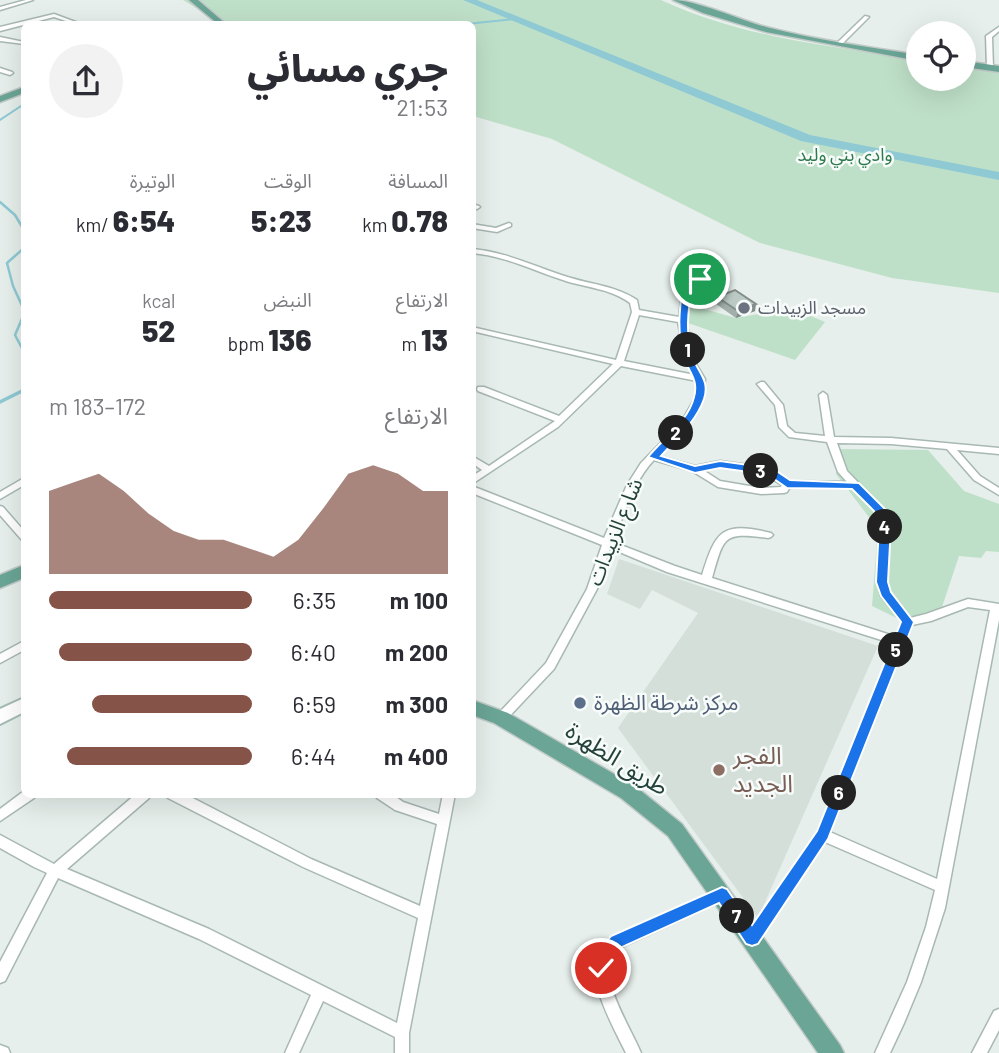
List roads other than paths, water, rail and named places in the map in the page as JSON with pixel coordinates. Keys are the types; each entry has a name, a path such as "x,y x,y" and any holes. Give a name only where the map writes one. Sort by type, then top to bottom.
{"main road":[{"path":"193,0 218,21"},
{"path":"677,0 749,26 906,56"},
{"path":"976,66 995,68"},
{"path":"0,99 21,91"},
{"path":"0,582 21,572"},
{"path":"0,717 21,706"},
{"name":"طريق الظهرة","path":"476,709 501,719 628,792 675,830 832,1053"}],"street":[{"path":"0,9 31,0"},
{"path":"29,21 54,15 67,21"},
{"path":"839,44 867,17"},
{"path":"8,20 21,26"},
{"path":"0,29 21,23"},
{"path":"995,68 989,36 999,29"},
{"path":"0,39 21,42"},
{"path":"0,70 10,73"},
{"path":"476,227 497,230 509,225"},
{"path":"476,252 513,257 568,279 614,289 634,302 636,312 619,363 561,420 476,478"},
{"path":"701,379 689,359 682,320 687,286 713,276"},
{"path":"636,312 682,320"},
{"path":"476,330 701,379"},
{"name":"شارع الزبيدات","path":"501,719 550,666 575,624 593,589 607,544 632,485 644,465 686,422 699,398 701,379"},
{"path":"761,384 779,405 787,432 831,440 999,451"},
{"path":"481,389 561,420"},
{"path":"823,395 831,440 843,472 879,509 885,526 882,582 885,593 908,622"},
{"path":"949,446 976,478 999,492"},
{"path":"653,457 695,469 709,481 733,488 773,492 783,490 787,484"},
{"path":"476,462 489,470"},
{"path":"695,469 720,464 756,469 774,475 787,484 855,485"},
{"path":"0,496 21,483"},
{"path":"476,491 607,544 706,580 899,642"},
{"path":"0,509 21,534"},
{"path":"706,580 719,539 725,534 733,531 768,535"},
{"path":"882,1053 897,1025 925,953 942,887 998,608 968,603 928,618 908,622"},
{"path":"752,938 823,835 908,622"},
{"path":"0,659 21,647"},
{"path":"0,816 25,798"},
{"path":"0,976 55,871 140,798"},
{"path":"180,798 307,863 425,915"},
{"path":"387,798 399,806 442,820"},
{"path":"401,1053 402,1032 448,798"},
{"path":"823,835 942,887"},
{"path":"0,841 55,871 204,934 402,1032"},
{"path":"634,1053 604,987 601,968 604,955 617,942 722,894"},
{"path":"292,1053 319,993"},
{"path":"979,1053 999,1016"}],"waterway":[{"name":"وادي بني وليد","path":"468,0 806,138 999,176"},
{"path":"476,23 514,19"},
{"path":"0,120 21,106"},
{"path":"0,202 15,215 21,225"},
{"path":"21,251 7,263 21,303"},
{"path":"21,321 15,335 21,346"},
{"path":"0,402 21,392"}],"place":[{"name":"مسجد الزبيدات","path":"744,308"},
{"name":"مركز شرطة الظهرة","path":"580,703"},
{"name":"الفجر الجديد","path":"719,770"}]}
